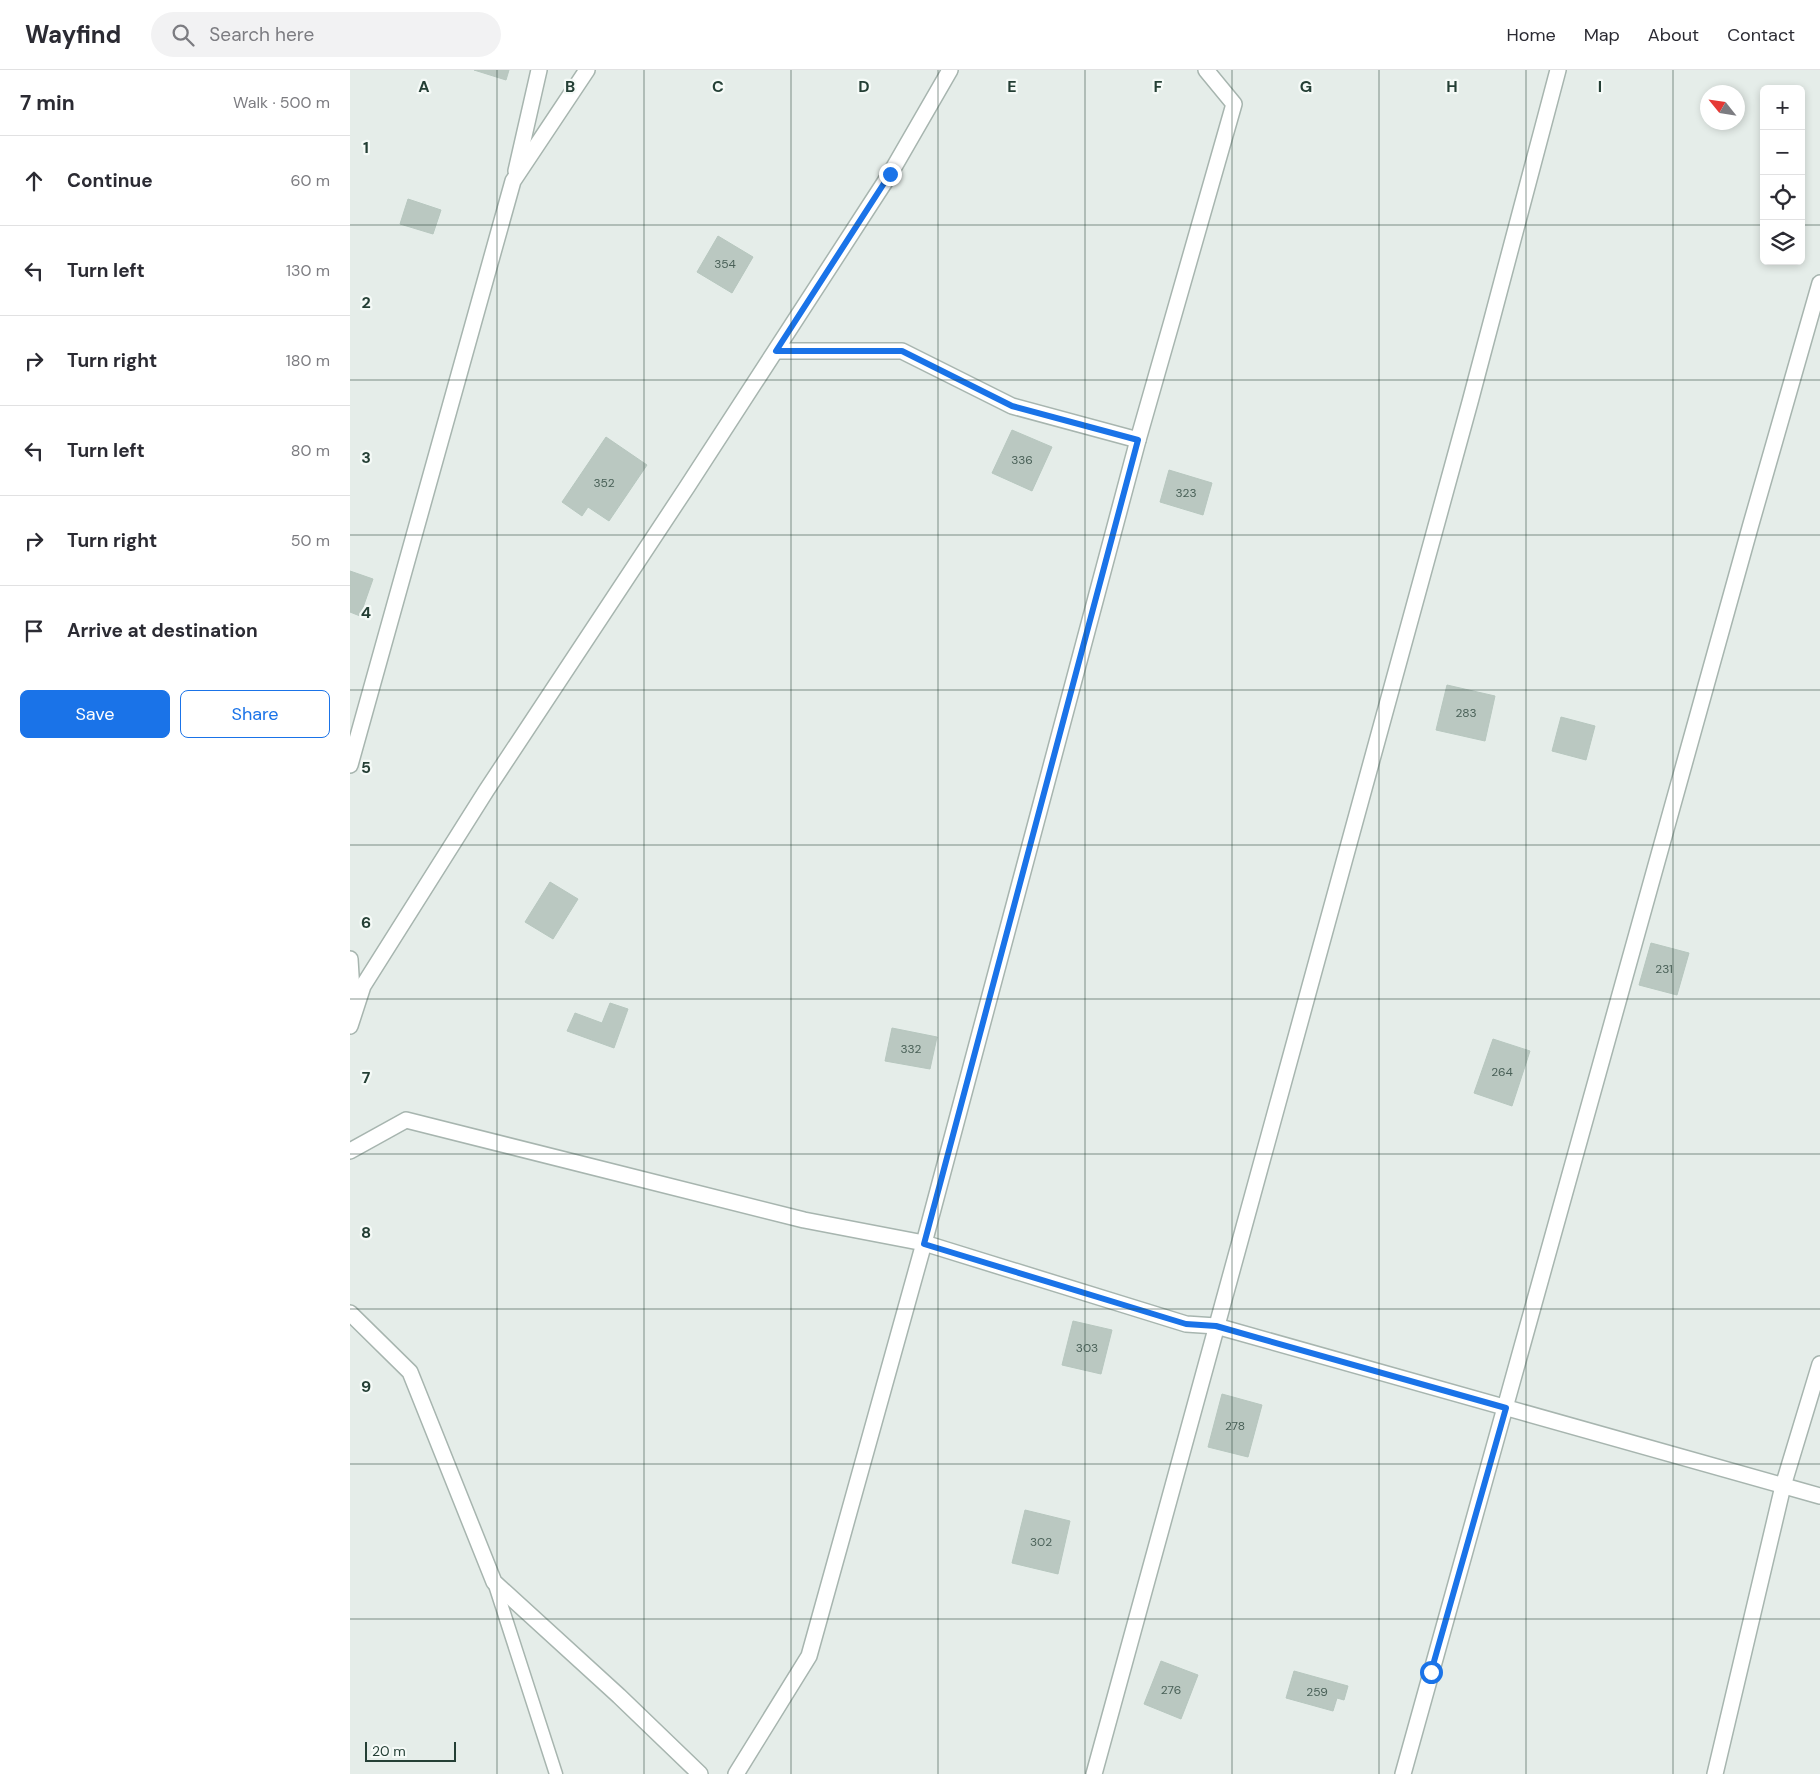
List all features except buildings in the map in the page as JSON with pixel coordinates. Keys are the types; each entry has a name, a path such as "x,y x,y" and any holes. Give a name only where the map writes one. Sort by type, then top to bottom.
{"street":[{"path":"350,765 513,181 539,70"},
{"path":"513,181 587,70"},
{"path":"352,1020 363,986 486,792 890,174 950,70"},
{"path":"736,1774 809,1656 924,1244 1138,440 1234,104 1206,70"},
{"path":"1094,1774 1462,431 1558,70"},
{"path":"1403,1774 1748,534 1820,283"},
{"path":"776,351 902,351 1012,406 1138,440"},
{"path":"350,959 352,1020"},
{"path":"350,1151 406,1120 804,1220 924,1244 1186,1324 1216,1326 1820,1496"},
{"path":"350,1314 410,1372 494,1582 619,1696 700,1774"},
{"path":"1715,1774 1783,1486 1820,1364"}],"lane":[{"path":"494,1582 556,1774"}],"route":[{"path":"890,174 776,351 902,351 1012,406 1138,440 924,1244 1186,1324 1216,1326 1506,1408 1431,1672"}]}
